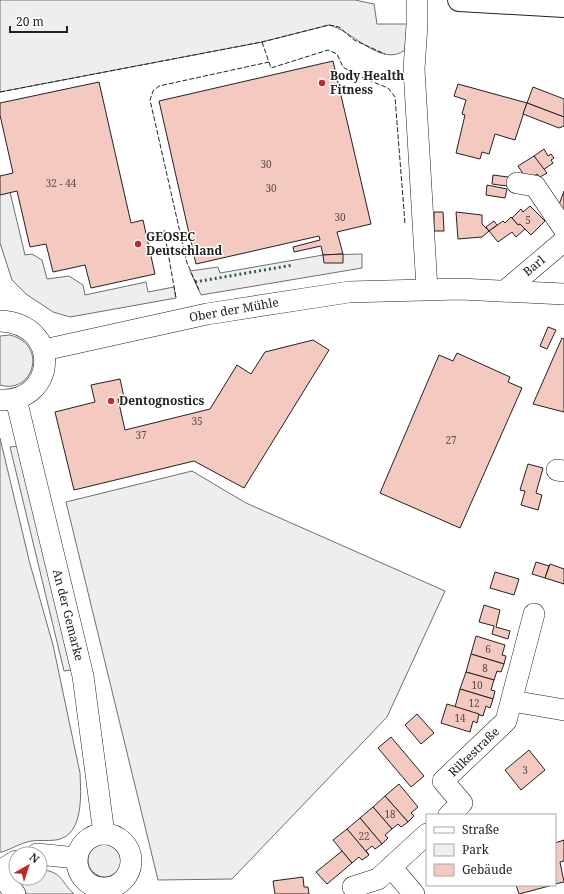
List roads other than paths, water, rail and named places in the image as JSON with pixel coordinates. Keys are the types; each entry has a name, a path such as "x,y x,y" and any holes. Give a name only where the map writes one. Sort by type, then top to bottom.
{"highway":[{"path":"459,0 564,6"}],"street":[{"path":"417,0 414,69 427,289"},
{"path":"517,183 535,186 564,229"},
{"name":"Barl","path":"505,290 564,242"},
{"name":"Ober der Mühle","path":"44,350 207,314 349,292 427,289 505,290 564,294"},
{"path":"0,322 10,322 27,328 40,341 44,350"},
{"name":"An der Gemarke","path":"44,350 45,366 41,378 36,386 25,395 8,399 83,676 104,834"},
{"name":"Rilkestraße","path":"450,814 462,803 443,781 506,721 534,614"},
{"path":"512,701 564,710"},
{"path":"104,834 110,834 123,842 128,849 130,868 119,889 93,886 79,873 77,858 79,850 84,842 95,835 104,834"},
{"path":"353,887 378,879 426,835"},
{"path":"48,855 77,858"},
{"path":"390,867 414,894"},
{"path":"0,872 15,894"}],"place":[{"name":"Body Health Fitness","path":"322,83"},
{"name":"GEOSEC Deutschland","path":"138,244"},
{"name":"Dentognostics","path":"111,401"}]}
